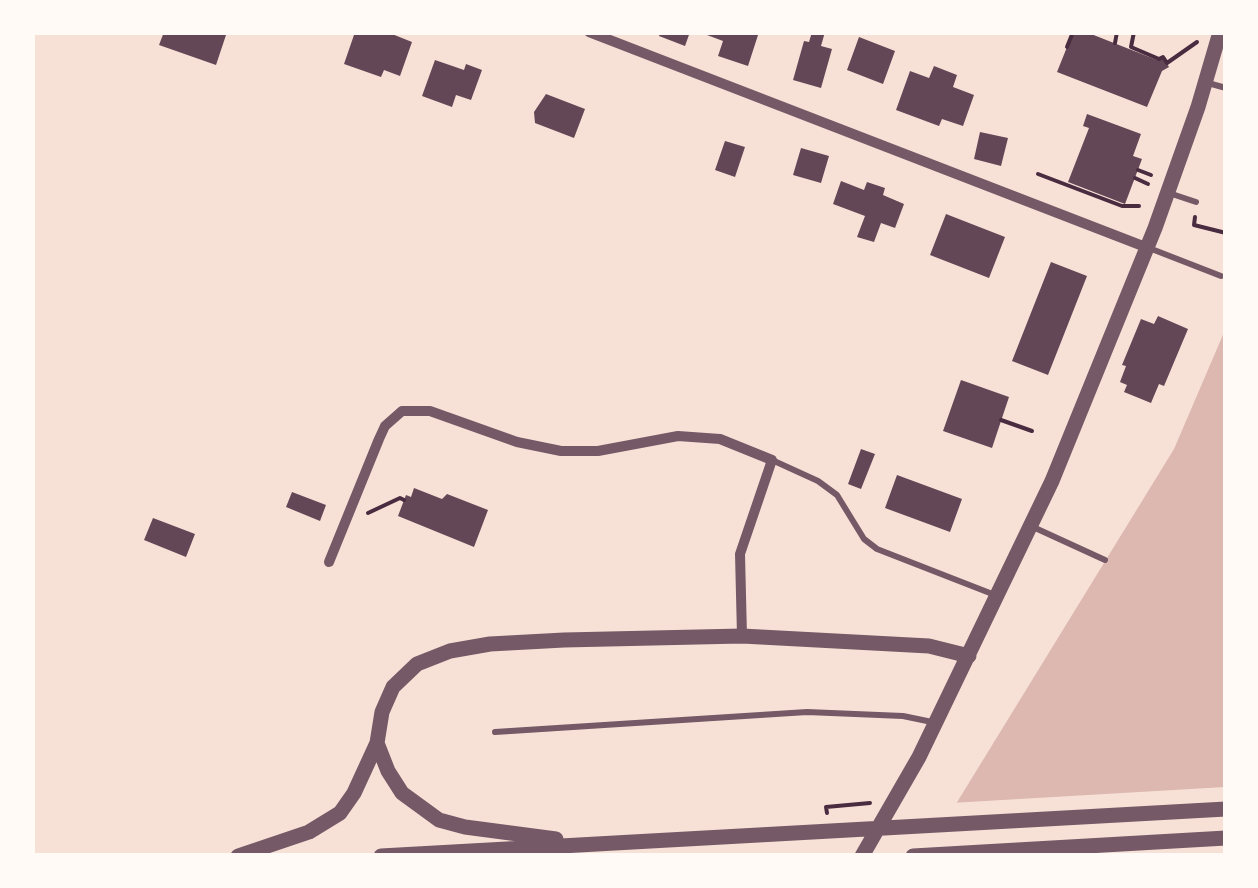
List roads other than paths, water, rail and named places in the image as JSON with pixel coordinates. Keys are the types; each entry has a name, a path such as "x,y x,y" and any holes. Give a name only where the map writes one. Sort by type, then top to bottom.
{"street":[{"path":"589,32 1148,248"},
{"path":"862,856 936,724 1032,527 1148,248 1220,32"},
{"path":"329,562 386,426 394,416 412,409 430,411 516,442 561,452 598,451 678,436 734,442 772,460 740,554 742,636"},
{"path":"238,856 332,820 354,792 376,743 382,712 393,687 418,664 450,651 533,641 742,636 929,646 969,656"},
{"path":"376,743 402,793 439,820 466,827 635,848 824,831 1226,809"},
{"path":"913,856 1226,838"},
{"path":"381,856 590,844"}],"lane":[{"path":"1206,82 1226,88"},
{"path":"1168,192 1196,202"},
{"path":"1148,248 1221,276"},
{"path":"772,460 818,481 837,495 864,539 889,555 998,596"},
{"path":"1032,527 1106,560"},
{"path":"495,732 807,712 903,716 936,724"}]}
